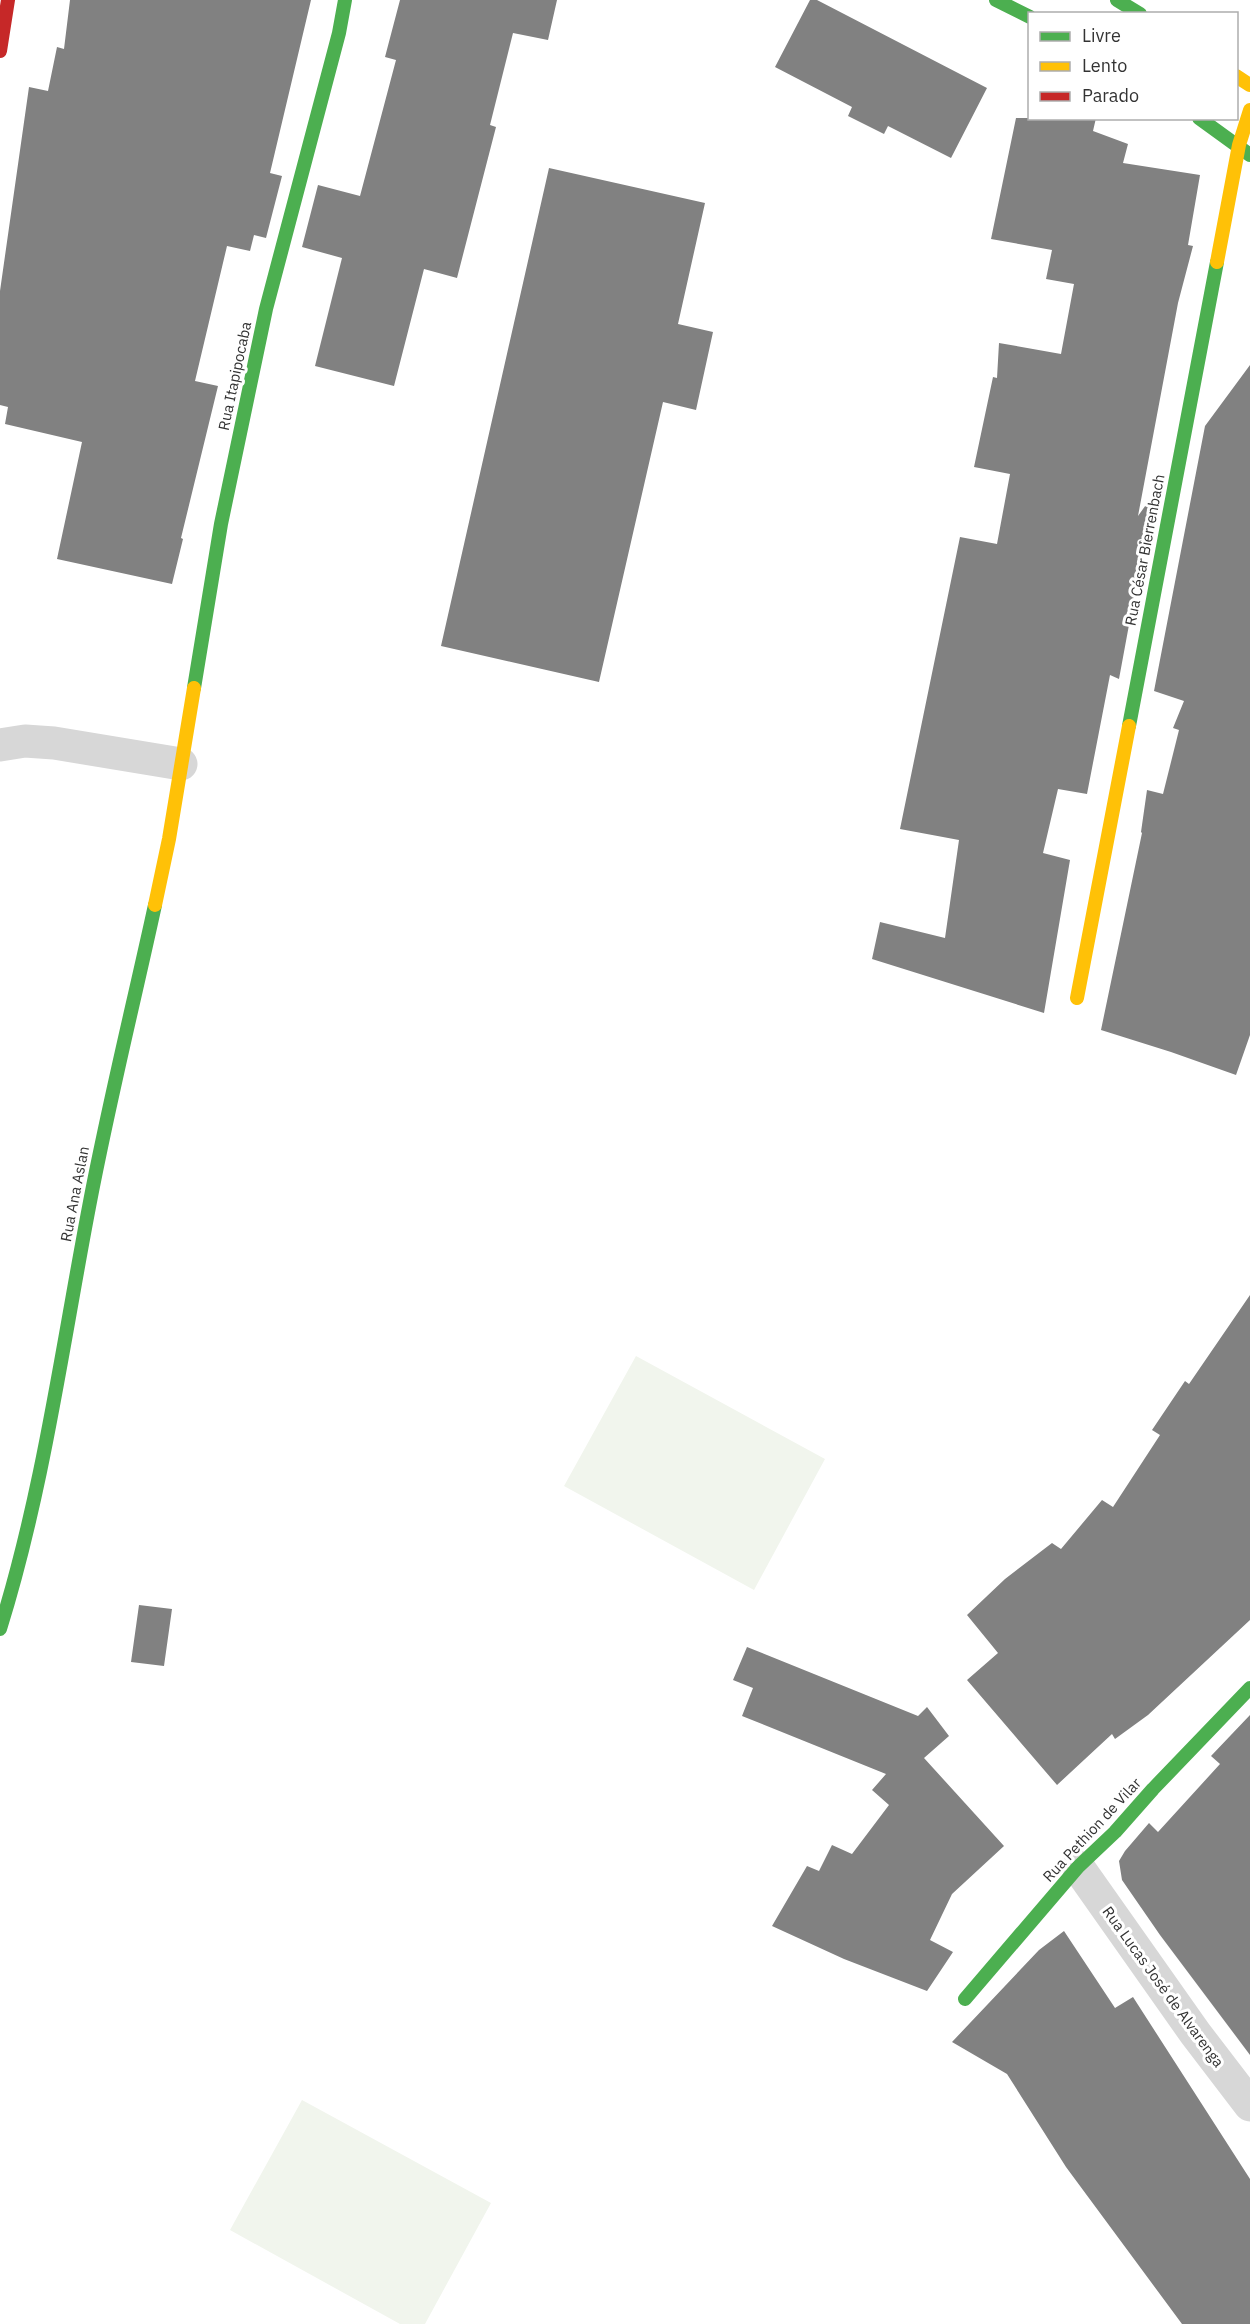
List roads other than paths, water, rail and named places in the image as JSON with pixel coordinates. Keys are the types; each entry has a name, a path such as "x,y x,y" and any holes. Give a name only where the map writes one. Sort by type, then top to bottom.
{"street":[{"path":"0,51 8,0"},
{"name":"Rua Itapipocaba","path":"181,764 220,524 266,309 339,33 345,0"},
{"path":"996,0 1028,16"},
{"path":"1117,0 1137,12"},
{"name":"Rua César Bierrenbach","path":"1077,998 1245,150 1250,110"},
{"path":"1201,120 1245,150"},
{"path":"0,745 25,741 54,743 181,764"},
{"name":"Rua Ana Aslan","path":"0,1629 6,1587 41,1469 89,1205 169,839 181,764"},
{"name":"Rua Pethion de Vilar","path":"965,2000 1078,1867 1115,1832 1250,1688"},
{"name":"Rua Lucas José de Alvarenga","path":"1078,1867 1188,2023 1250,2105"}]}
